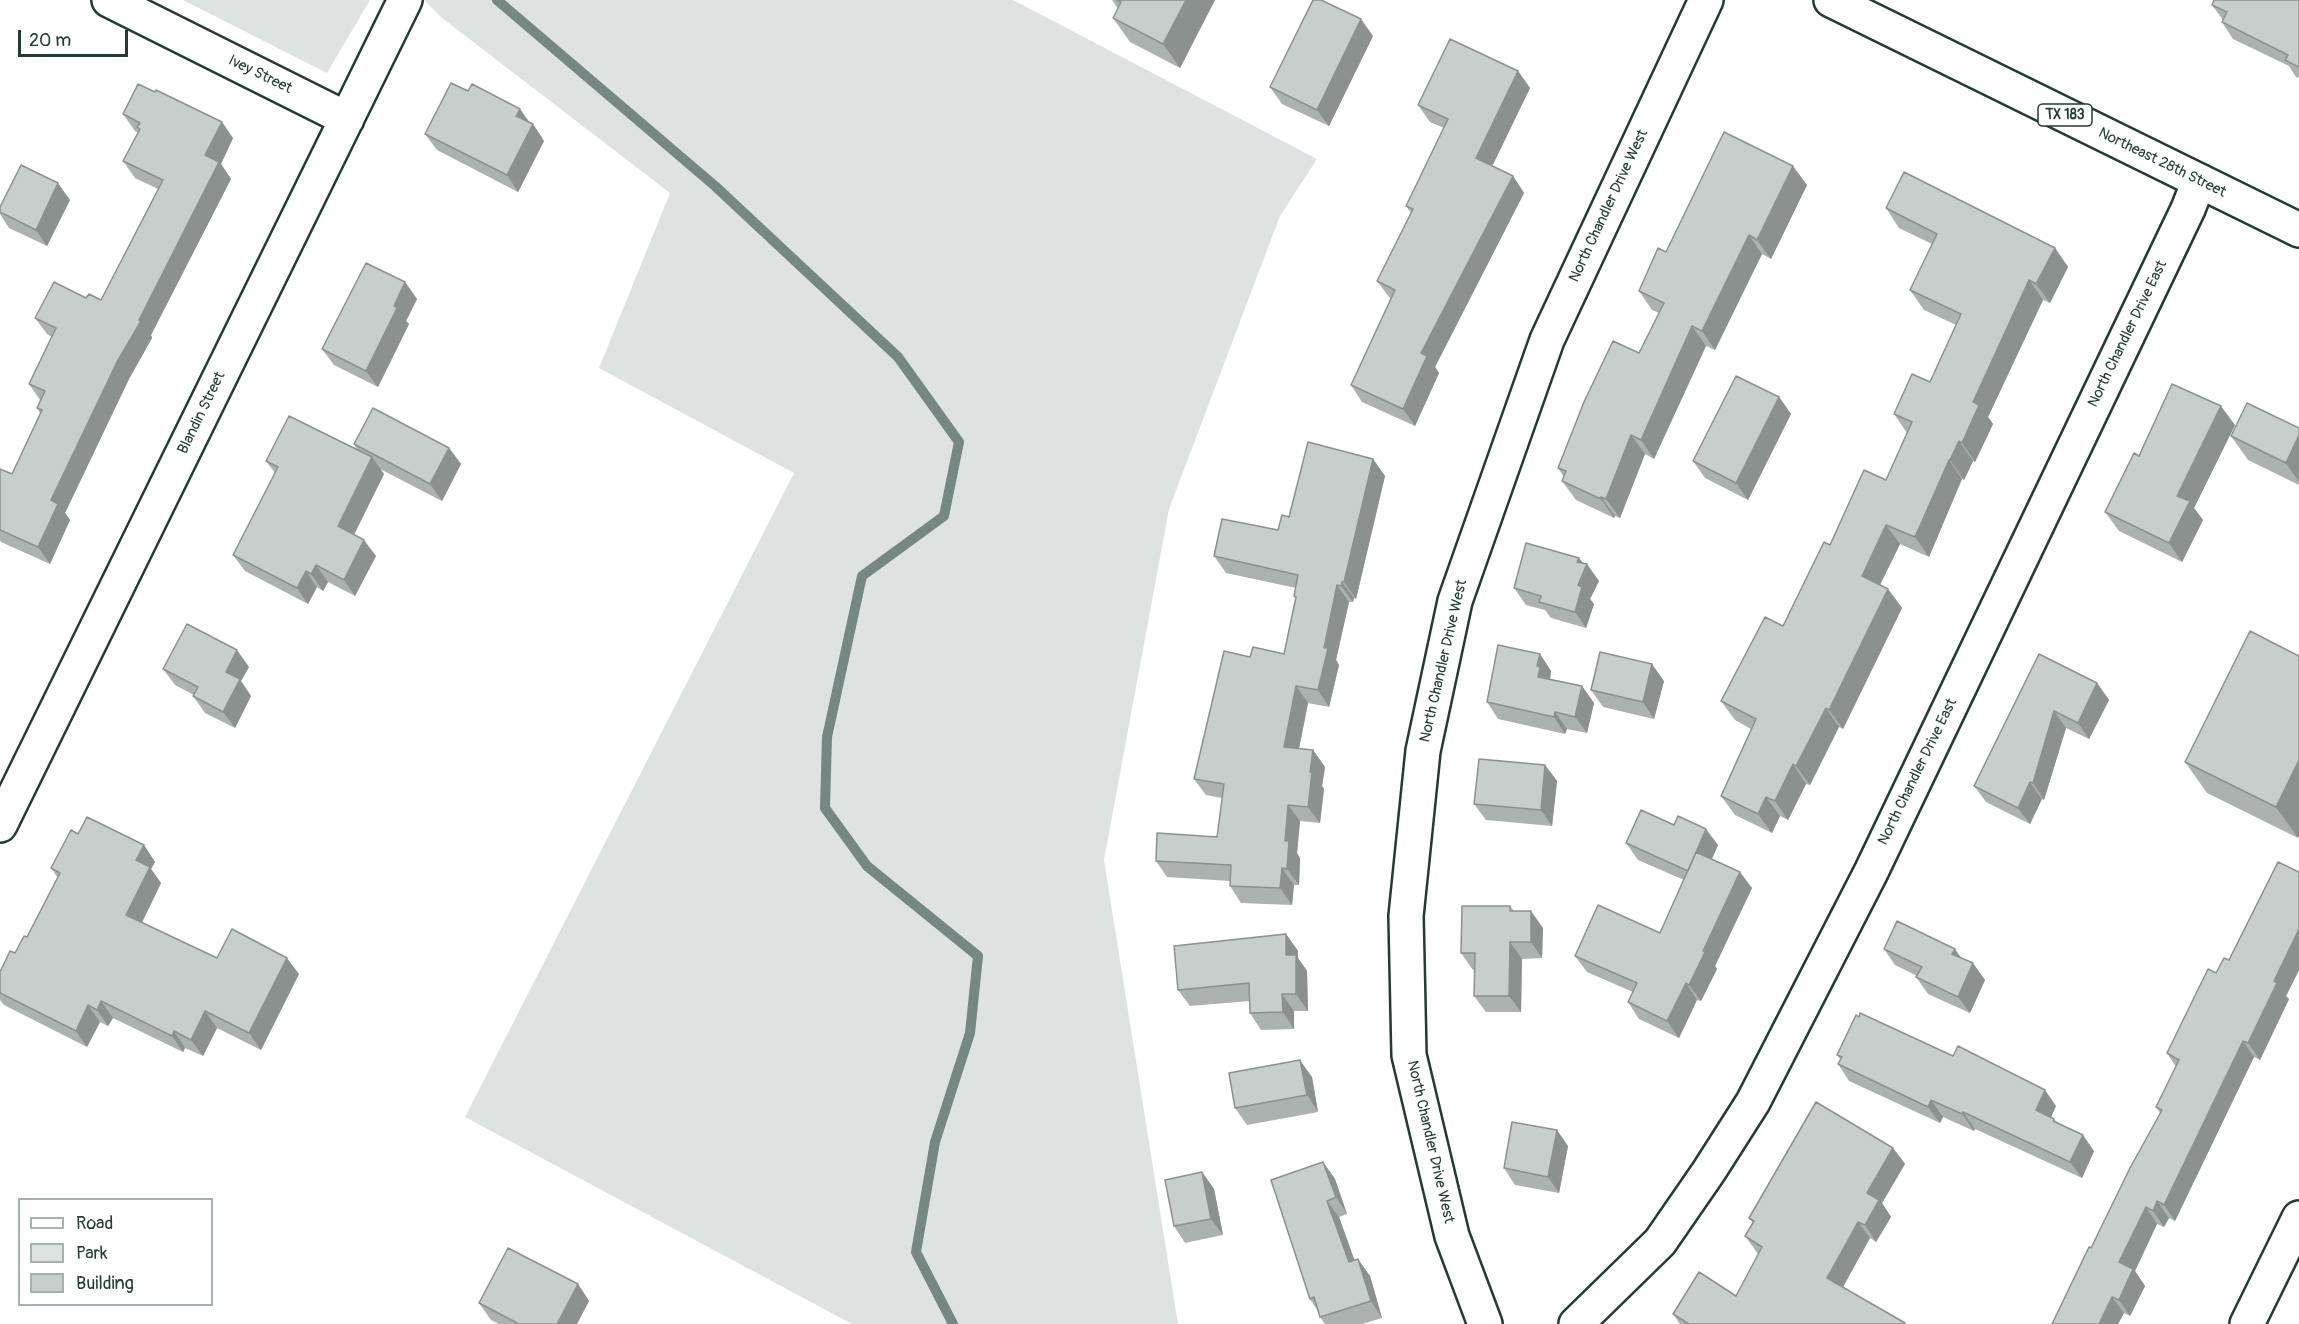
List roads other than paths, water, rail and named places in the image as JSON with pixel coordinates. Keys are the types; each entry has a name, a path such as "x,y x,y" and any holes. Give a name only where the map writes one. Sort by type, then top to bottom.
{"street":[{"name":"Ivey Street","path":"109,0 347,118"},
{"name":"Blandin Street","path":"0,825 405,0"},
{"name":"North Chandler Drive West","path":"1485,1324 1452,1236 1409,1055 1406,916 1423,751 1455,601 1547,340 1706,0"},
{"name":"Northeast 28th Street","path":"1831,0 2299,230"},
{"name":"North Chandler Drive East","path":"1576,1324 1660,1242 1709,1171 1752,1102 1871,872 2183,220 2199,181"},
{"path":"2247,1324 2299,1218"}],"waterway":[{"path":"497,0 715,186 898,357 959,442 944,516 862,576 827,737 825,808 867,866 978,956 970,1033 935,1142 916,1252 953,1324"}]}
